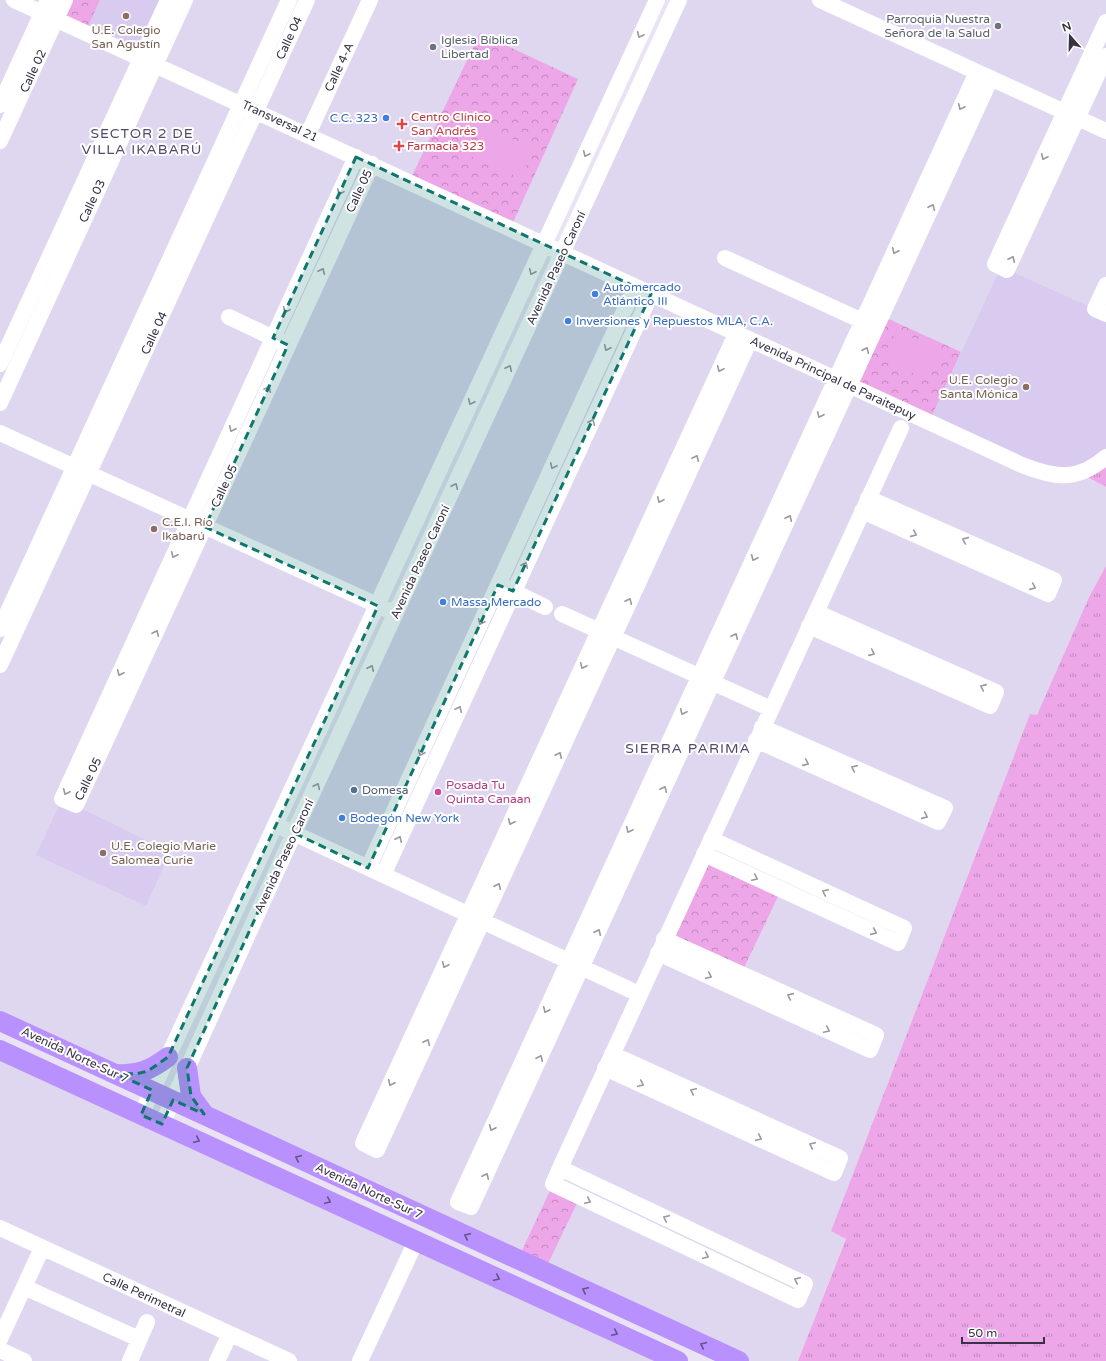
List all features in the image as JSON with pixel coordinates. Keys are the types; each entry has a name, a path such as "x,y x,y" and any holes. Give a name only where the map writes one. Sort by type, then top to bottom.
{"main road":[{"name":"Avenida Norte-Sur 7","path":"0,1020 114,1074 152,1090 739,1361"},
{"path":"0,1050 678,1361"},
{"path":"114,1074 136,1074 148,1071 168,1057"},
{"path":"187,1068 191,1096 204,1114"}],"street":[{"name":"Transversal 21","path":"14,0 49,11 141,58 308,134 562,253"},
{"name":"Calle 02","path":"0,141 22,75 49,11 65,0"},
{"name":"Calle 03","path":"0,364 168,0"},
{"name":"Calle 03","path":"0,403 4,384 72,247 155,64 186,0"},
{"name":"Calle 04","path":"0,630 289,0"},
{"name":"Calle 04","path":"0,665 307,0"},
{"name":"Calle 4-A","path":"308,134 370,0"},
{"name":"Avenida Paseo Caroní","path":"141,1115 378,606 657,0"},
{"name":"Avenida Paseo Caroní","path":"162,1124 294,833 679,0"},
{"path":"820,0 1106,131"},
{"path":"1106,22 1071,115 1007,270 995,264 1071,115 1106,56"},
{"name":"Calle 02","path":"0,105 22,75"},
{"path":"575,965 458,1202 471,1207 575,965 984,75"},
{"name":"Calle 05","path":"356,157 62,799 76,805 372,164"},
{"path":"57,241 72,247"},
{"name":"Avenida Principal de Paraitepuy","path":"562,253 1022,465 1050,475 1060,476 1080,473 1090,469 1106,457"},
{"path":"725,258 870,324"},
{"path":"1106,285 1095,309 1106,314"},
{"path":"157,286 172,293"},
{"path":"368,868 636,287"},
{"path":"383,875 651,294"},
{"path":"229,317 288,345"},
{"path":"475,918 363,1143 377,1150 475,918 743,337"},
{"path":"111,386 126,393"},
{"path":"560,1168 805,1284 798,1300 553,1184 560,1168 661,946 901,428"},
{"path":"0,433 396,614"},
{"path":"568,433 584,439"},
{"path":"865,504 1054,580 1048,594 865,504"},
{"path":"498,585 545,606"},
{"path":"562,614 771,709"},
{"path":"812,619 996,692 990,706 812,619"},
{"path":"432,729 447,736"},
{"path":"759,734 945,808 938,822 759,734"},
{"path":"277,824 639,994"},
{"path":"704,854 898,943 904,928 711,839"},
{"path":"661,946 876,1035 870,1050 661,946"},
{"path":"609,1061 840,1158 834,1173 609,1061"},
{"name":"Calle Perimetral","path":"0,1228 289,1361"},
{"path":"360,1361 416,1241"},
{"path":"0,1339 42,1248"},
{"path":"24,1287 140,1339"},
{"path":"130,1361 147,1322"},
{"path":"217,1361 230,1334"},
{"path":"0,1350 24,1361"}],"highlighted area":[{"path":"356,157 651,294 513,591 498,585 368,868 294,833 187,1068 191,1096 204,1114 173,1100 162,1124 141,1115 152,1090 114,1073 136,1074 148,1071 168,1057 378,606 205,527 288,345 273,338"}],"shaded area":[{"path":"0,0 657,0 152,1090 0,1021"},
{"name":"U.E. Colegio San Agustín","path":"100,0 168,0 141,58 85,33"},
{"path":"679,0 1106,0 1106,457 1081,473 1106,487 1106,566 1090,595 1037,716 1030,714 831,1231 846,1238 798,1361 739,1361 173,1100"},
{"name":"U.E. Colegio Santa Mónica","path":"1001,267 1106,314 1106,457 1070,475 929,422"},
{"name":"U.E. Colegio Marie Salomea Curie","path":"62,799 170,852 146,906 36,855"},
{"path":"0,1050 678,1361 0,1361"}],"green space":[{"path":"65,0 100,0 85,33 56,19"},
{"path":"480,33 578,79 510,229 409,182"},
{"path":"483,127 534,148 521,178 470,156"},
{"path":"882,316 961,352 929,422 850,386"},
{"path":"897,330 941,352 927,380 882,358"},
{"path":"1106,457 1106,487 1080,473"},
{"path":"1106,566 1106,1361 798,1361 846,1239 831,1231 1030,714 1037,715 1090,595"},
{"path":"704,854 781,890 741,974 664,939"},
{"path":"553,1184 580,1197 544,1272 518,1259"}],"place":[{"name":"U.E. Colegio San Agustín","path":"126,16"},
{"name":"Parroquia Nuestra Señora de la Salud","path":"998,26"},
{"name":"Iglesia Bíblica Libertad","path":"433,47"},
{"name":"C.C. 323","path":"386,118"},
{"name":"Centro Clínico San Andrés","path":"402,124"},
{"name":"Farmacia 323","path":"399,146"},
{"name":"Automercado Atlántico III","path":"595,294"},
{"name":"Inversiones y Repuestos MLA, C.A.","path":"568,321"},
{"name":"U.E. Colegio Santa Mónica","path":"1026,387"},
{"name":"C.E.I. Río Ikabarú","path":"154,529"},
{"name":"Massa Mercado","path":"443,602"},
{"name":"Domesa","path":"354,790"},
{"name":"Posada Tu Quinta Canaan","path":"438,792"},
{"name":"Bodegón New York","path":"342,818"},
{"name":"U.E. Colegio Marie Salomea Curie","path":"103,853"}],"district":[{"name":"SECTOR 2 DE VILLA IKABARÚ","path":"142,142"},
{"name":"SIERRA PARIMA","path":"688,748"}]}
